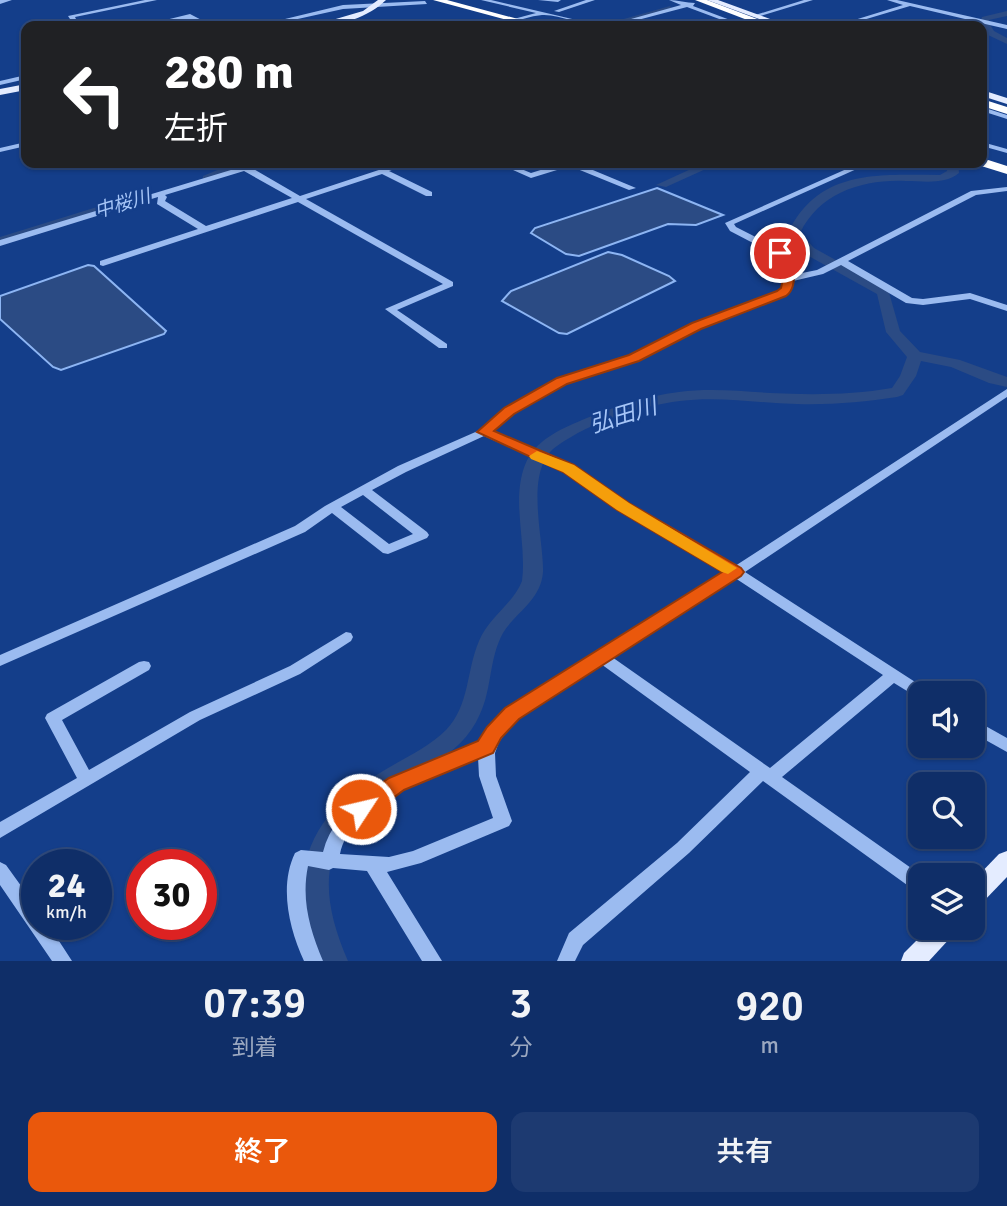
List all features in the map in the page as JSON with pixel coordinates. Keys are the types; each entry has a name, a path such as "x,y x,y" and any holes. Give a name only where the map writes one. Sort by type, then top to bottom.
{"highway":[{"path":"439,0 521,21"},
{"path":"692,2 745,21"},
{"path":"692,2 755,21"},
{"path":"987,102 1007,109"},
{"path":"987,164 1007,170"}],"main road":[{"path":"707,0 770,21"},
{"path":"338,21 359,16 380,3"},
{"path":"0,92 21,87"},
{"path":"987,95 1007,101"},
{"path":"985,884 1007,861"},
{"path":"913,961 933,940"}],"street":[{"path":"0,2 9,0"},
{"path":"126,0 137,4"},
{"path":"74,21 71,16 154,0"},
{"path":"484,0 532,10 567,10 592,0"},
{"path":"512,21 558,0"},
{"path":"672,0 692,2 734,21"},
{"path":"754,16 810,0"},
{"path":"890,0 980,21"},
{"path":"855,21 925,0"},
{"path":"626,21 692,2"},
{"path":"280,21 335,8 380,3 425,3"},
{"path":"545,8 584,21"},
{"path":"989,23 1007,15"},
{"path":"167,21 190,16 200,21"},
{"path":"965,21 971,19"},
{"path":"989,23 1007,27"},
{"path":"0,83 21,78"},
{"path":"987,111 1007,117"},
{"path":"0,150 21,145"},
{"path":"987,145 1007,151"},
{"path":"375,168 429,194"},
{"path":"103,263 391,168"},
{"path":"512,168 531,177 556,168"},
{"path":"582,168 632,188"},
{"path":"0,661 300,529 364,490 484,432 509,411 562,381 634,358 696,326 782,293 787,289 789,279 780,253 733,229 729,223 855,168"},
{"path":"0,243 160,195 233,169 245,169 450,284 390,309 443,346"},
{"path":"789,279 820,272 974,193 1007,189"},
{"path":"160,195 163,198 160,202 204,229"},
{"path":"297,214 313,208"},
{"path":"253,213 268,222"},
{"path":"842,261 909,301 919,303 965,296 1007,308"},
{"path":"314,961 298,912 296,874 301,858 389,865 415,858 503,821 485,764 485,747 494,732 512,713 735,572 1007,392"},
{"path":"484,432 530,454 568,468 623,506 735,572 908,685"},
{"path":"333,507 388,550 422,534 364,490"},
{"path":"0,831 198,714 295,670 346,637"},
{"path":"600,656 908,875"},
{"path":"86,780 53,718 144,666"},
{"path":"566,961 576,939 767,773 893,675"},
{"path":"985,732 1007,746"},
{"path":"329,862 337,835 349,819 373,799 397,784 485,747"},
{"path":"372,864 433,961"},
{"path":"0,870 21,901"},
{"path":"48,940 63,961"}],"water":[{"path":"657,188 723,215 696,225 668,224 579,256 566,254 531,233 535,228"},
{"path":"608,252 622,255 675,281 567,334 559,333 502,301 511,291"},
{"path":"88,265 94,266 166,331 164,334 61,370 53,367 0,319 0,296"}],"waterway":[{"name":"中桜川","path":"622,21 670,8"},
{"name":"弘田川","path":"984,21 1007,13"},
{"name":"弘田川","path":"987,29 1007,41"},
{"name":"中桜川","path":"207,178 232,168"},
{"path":"662,185 701,168"},
{"name":"弘田川","path":"915,356 893,332 883,292 861,277 810,251 800,243 794,233 814,205 844,186 874,178 942,178 953,173 953,168"},
{"name":"中桜川","path":"0,241 130,201"},
{"name":"弘田川","path":"334,961 322,932 316,905 315,880 320,856 329,834 365,795 443,745 453,737 468,717 473,707 489,641 499,623 524,597 532,581 529,503 533,468 538,454 562,435 599,418 661,399 723,395 821,400 897,392 908,376 915,356"},
{"path":"915,356 955,363 994,380 1007,382"}],"slow traffic":[{"path":"537,456 568,468 623,506 728,568"}],"route":[{"path":"361,809 397,784 485,747 494,732 512,713 536,701 584,666 735,572 623,506 568,468 530,454 484,432 509,411 562,381 634,358 696,326 782,293 787,289 789,279 780,253"}]}
